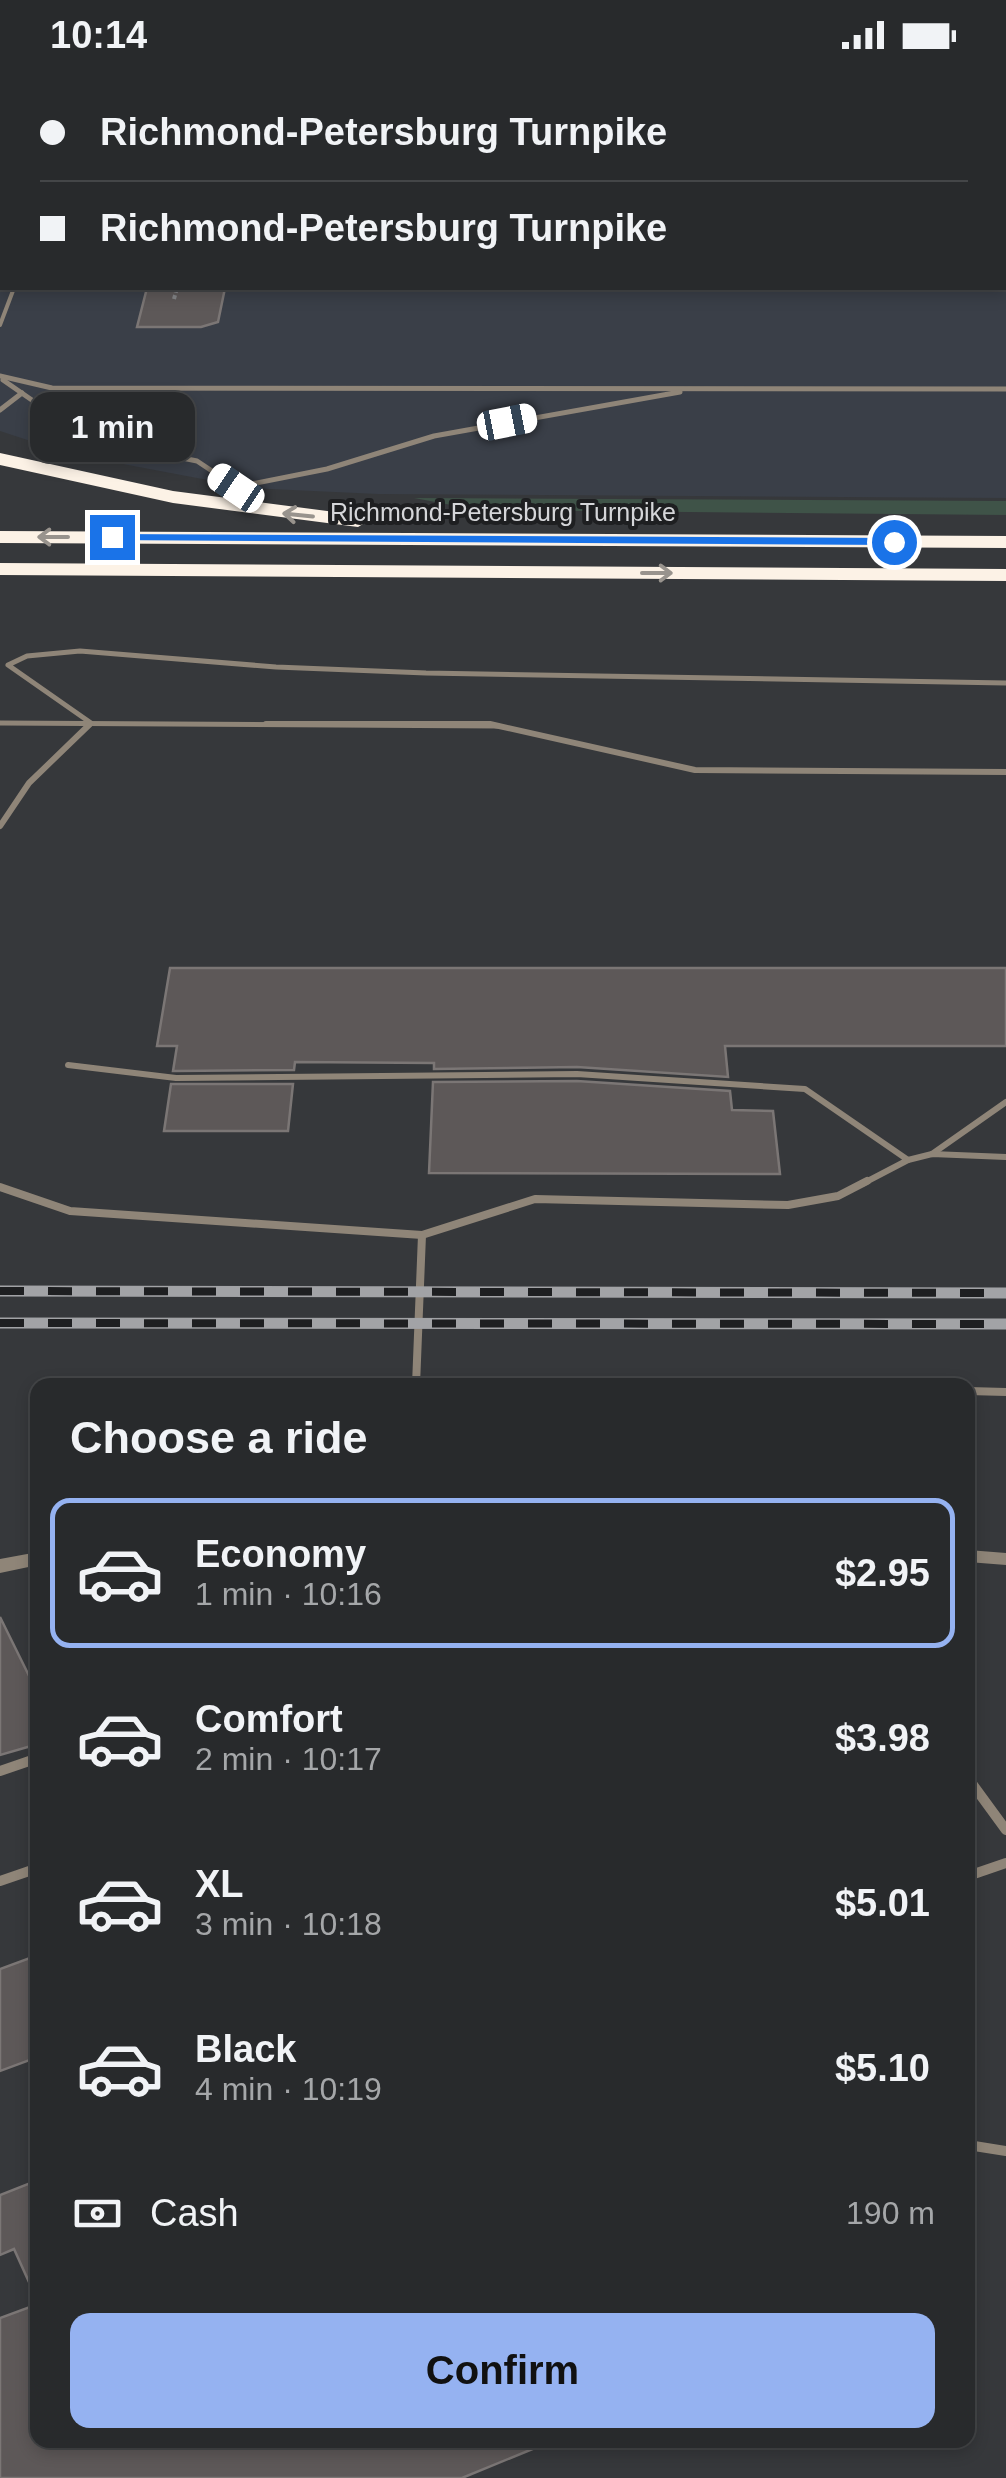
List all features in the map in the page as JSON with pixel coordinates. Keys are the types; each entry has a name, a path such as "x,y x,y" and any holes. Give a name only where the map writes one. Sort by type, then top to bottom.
{"highway":[{"path":"0,459 90,481 220,505 405,524 745,540"},
{"name":"Richmond-Petersburg Turnpike","path":"0,537 1006,542"},
{"name":"Richmond-Petersburg Turnpike","path":"0,569 1006,574"},
{"path":"0,586 602,573"}],"street":[{"path":"975,1557 1006,1559"},
{"path":"0,1566 30,1560"}],"lane":[{"path":"0,325 13,290"},
{"path":"0,377 52,388 1006,389"},
{"path":"0,377 88,439 111,447 197,461 236,488"},
{"path":"220,505 236,488 327,470 434,436 706,388"},
{"path":"0,410 22,393"},
{"path":"90,723 8,665 27,656 80,651 426,674 1006,683"},
{"path":"0,723 490,724 695,770 1006,772"},
{"path":"0,826 28,783 90,723"},
{"path":"68,1065 176,1078 577,1074 805,1089 908,1160"},
{"path":"932,1154 1006,1102"},
{"path":"0,1186 70,1211 422,1236 536,1199 788,1206 838,1196 908,1160 932,1154 1006,1156"},
{"path":"416,1378 422,1236"},
{"path":"975,1391 1006,1392"},
{"path":"0,1771 30,1761"},
{"path":"975,1788 1006,1830"},
{"path":"975,1874 1006,1863"},
{"path":"0,1881 30,1871"},
{"path":"975,2149 1006,2151"}],"path":[{"path":"174,299 176,290"}],"shaded area":[{"path":"0,290 1006,290 1006,498 378,494 250,488 70,454 0,431"}],"green space":[{"path":"414,498 1006,501 1006,515 478,510"}],"building":[{"path":"146,290 225,290 218,322 201,327 137,327"},
{"path":"170,968 1006,968 1006,1046 725,1046 728,1077 577,1067 434,1069 434,1063 295,1062 294,1070 173,1071 177,1046 157,1046"},
{"path":"577,1081 730,1091 732,1110 773,1111 780,1174 429,1173 433,1082"},
{"path":"171,1084 293,1084 288,1131 164,1131"},
{"path":"0,1617 30,1678 30,1746 0,1755"},
{"path":"30,1958 30,2060 0,2071 0,1969"},
{"path":"30,2183 30,2284 14,2249 0,2255 0,2195"},
{"path":"30,2307 30,2448 535,2448 462,2478 0,2478 0,2318"}],"railway":[{"path":"0,1291 1006,1293"},
{"path":"0,1323 1006,1324"}],"route":[{"path":"112,537 894,542"}]}
